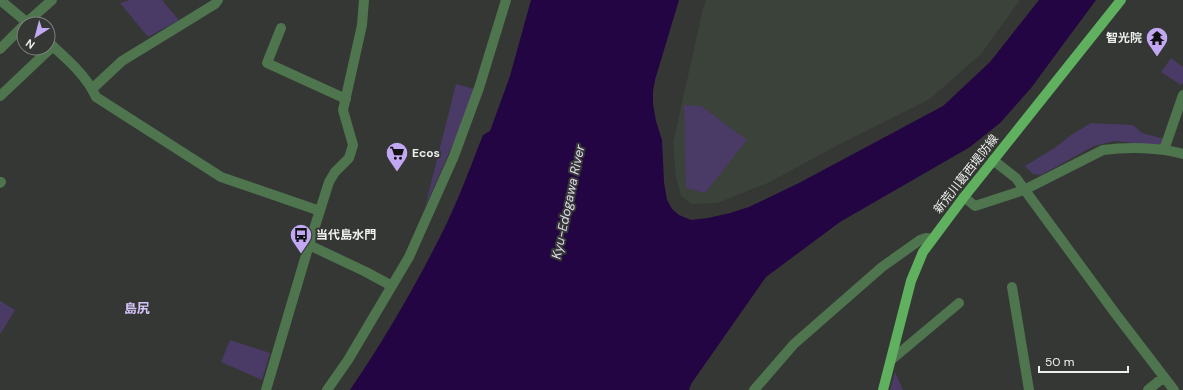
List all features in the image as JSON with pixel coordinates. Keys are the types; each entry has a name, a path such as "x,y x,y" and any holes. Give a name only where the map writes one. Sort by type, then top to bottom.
{"main road":[{"name":"新荒川葛西堤防線","path":"883,390 911,281 923,252 931,239 1120,0"}],"street":[{"path":"0,0 17,16"},
{"path":"35,16 52,0"},
{"path":"92,89 122,61 215,4 218,0"},
{"path":"266,390 329,182 335,172 349,158 353,145 343,110 362,25 364,0"},
{"path":"327,390 348,360 409,257 454,156 479,88 506,0"},
{"path":"281,28 267,63 346,99"},
{"path":"0,49 16,34"},
{"path":"56,50 78,71 92,89 96,97 221,177 320,211"},
{"path":"0,96 38,56"},
{"path":"1164,150 1183,95"},
{"path":"964,197 975,206 1024,190 1103,150 1116,148 1164,150 1183,154"},
{"path":"994,160 1016,178 1115,313 1174,390"},
{"path":"754,390 794,344 882,267 920,240 926,238 931,239"},
{"path":"309,246 366,272 392,286"},
{"path":"1012,287 1029,390"},
{"path":"891,360 959,303"},
{"path":"1148,390 1164,377"}],"shaded area":[{"path":"130,0 162,0 179,20 148,37 120,3"},
{"path":"706,0 1020,0 981,54 930,99 840,144 768,183 717,203 692,204 681,196 676,177 673,143"},
{"path":"1171,58 1183,67 1183,83 1181,85 1161,72"},
{"path":"456,84 474,89 458,133 425,207"},
{"path":"684,105 701,106 747,140 705,193 686,188"},
{"path":"1091,123 1133,125 1142,133 1165,139 1161,146 1114,141 1094,146 1041,175 1033,174 1025,166 1056,147 1071,135"},
{"path":"0,301 15,310 1,333 0,333"},
{"path":"230,340 270,353 262,380 221,362"},
{"path":"895,372 903,390 890,390"}],"water":[{"name":"Kyu-Edogawa River","path":"531,0 679,0 655,80 653,104 656,121 662,140 664,182 667,200 672,209 679,215 691,220 708,218 749,207 799,183 943,106 990,62 1039,0 1096,0 1031,88 1000,123 970,147 840,222 766,277 691,384 689,390 350,390 387,333 421,273 453,209 483,135 490,131 510,76"}],"place":[{"name":"智光院","path":"1157,58"},
{"name":"Ecos","path":"397,172"},
{"name":"当代島水門","path":"301,254"}],"district":[{"name":"島尻","path":"137,308"}]}
